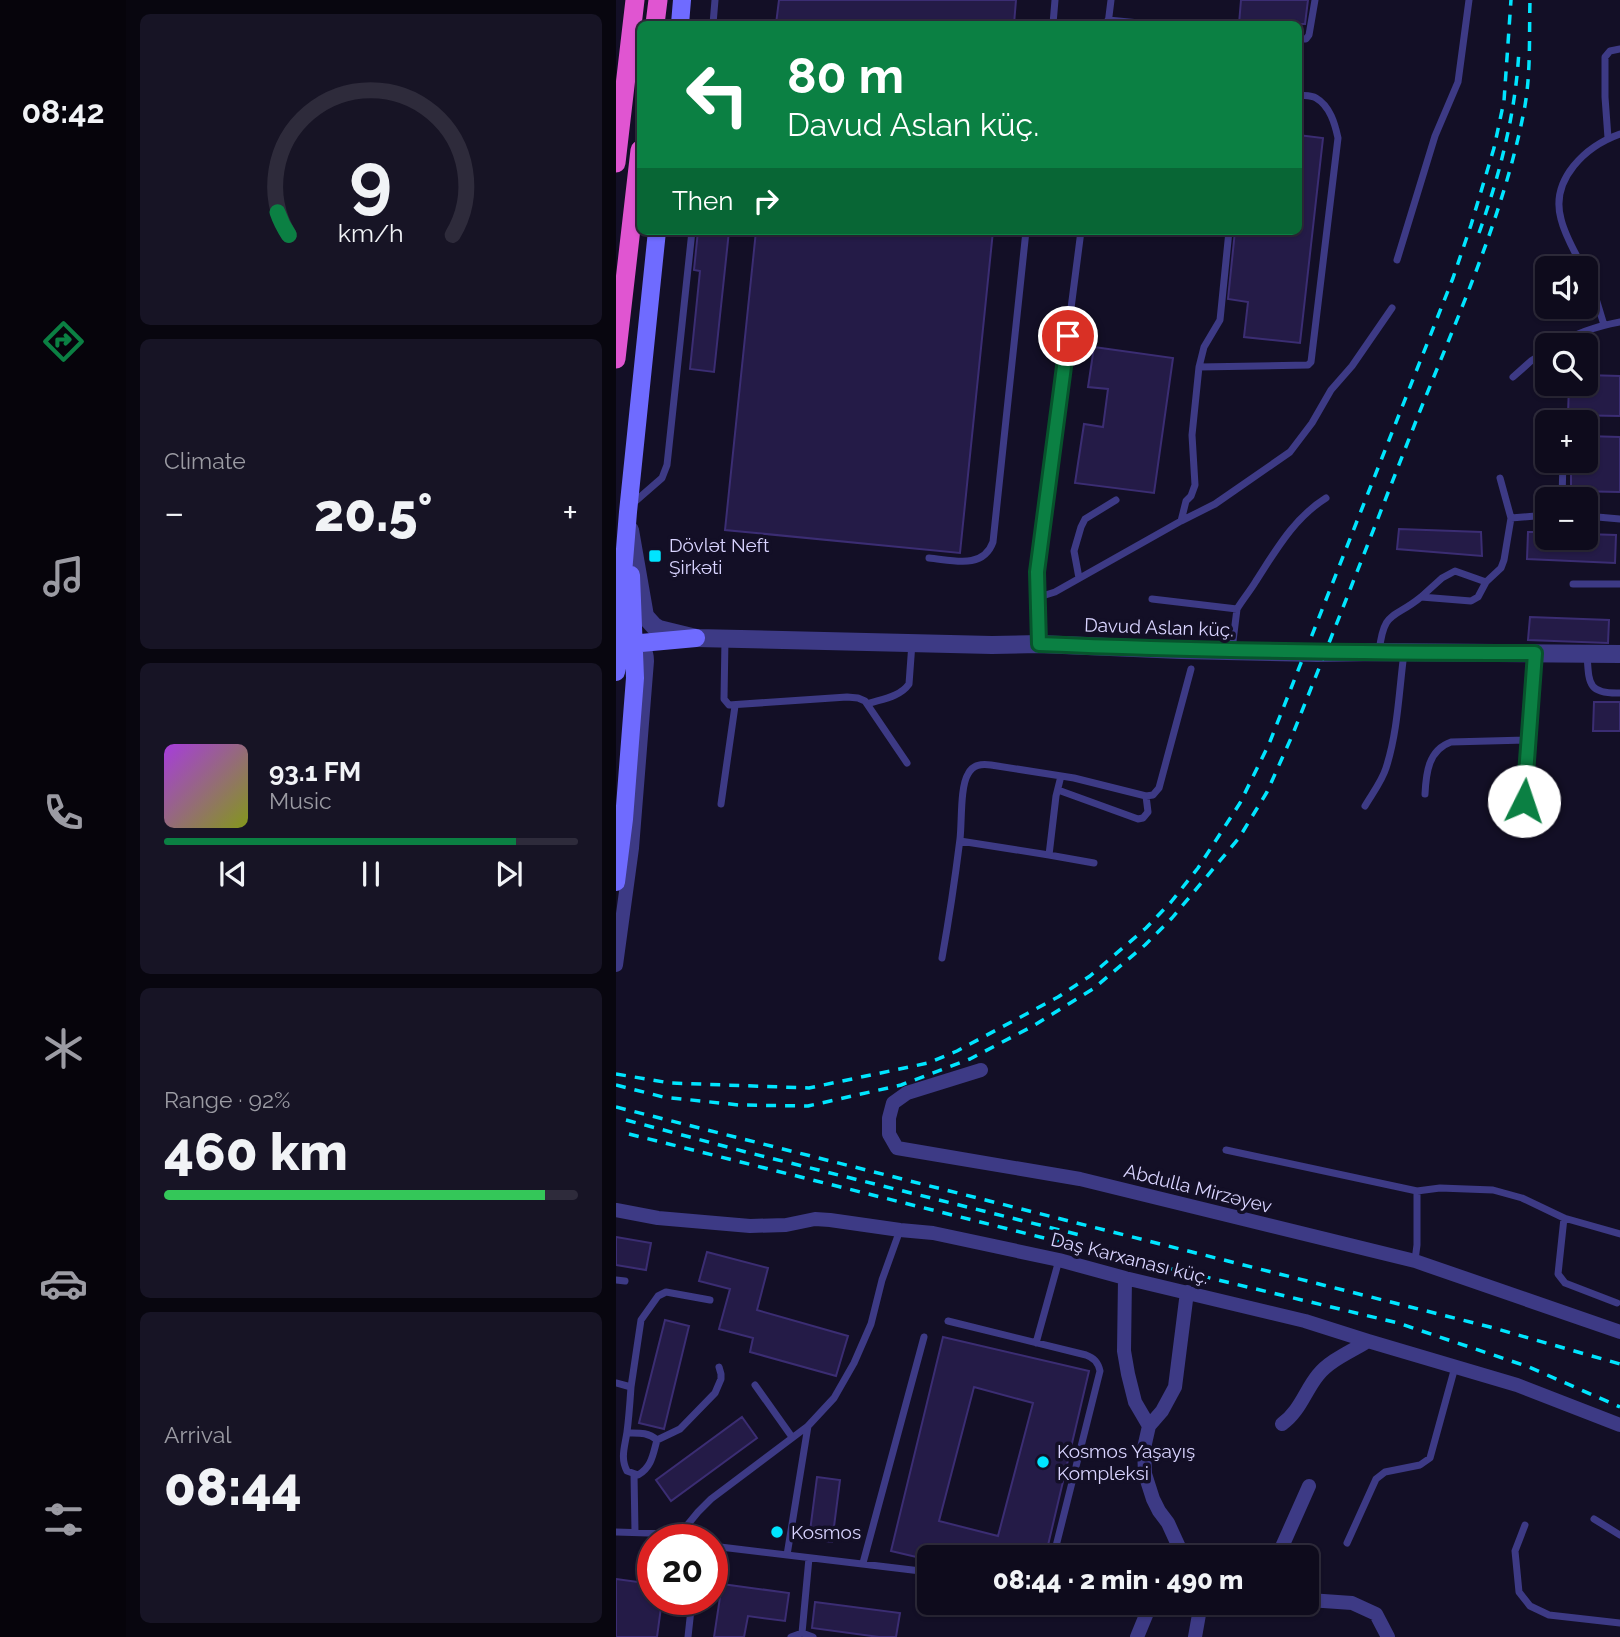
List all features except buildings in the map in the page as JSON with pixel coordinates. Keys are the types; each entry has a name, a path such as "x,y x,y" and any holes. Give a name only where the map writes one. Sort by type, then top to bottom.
{"highway":[{"path":"616,163 635,0"},
{"path":"655,21 658,0"},
{"path":"616,359 637,176"}],"main road":[{"path":"680,21 682,0"},
{"path":"616,660 628,510 657,235"},
{"path":"616,881 624,819 635,677 628,510"},
{"path":"616,672 622,649 635,643 696,638"}],"street":[{"name":"Davud Aslan küç.","path":"628,510 645,615 649,622 659,629 696,638 1039,644 1317,653 1620,654"},
{"path":"616,965 632,848 647,661 646,651 635,643"},
{"name":"Abdulla Mirzəyev","path":"981,1070 907,1093 893,1103 889,1134 897,1148 1080,1179 1415,1261 1620,1332"},
{"name":"Daş Karxanası küç.","path":"616,1210 658,1218 750,1226 815,1219 933,1233 1059,1260 1305,1321 1517,1385 1620,1425"},
{"path":"1125,1278 1124,1351 1135,1402 1149,1426"},
{"path":"1178,1545 1153,1499 1145,1474 1144,1448 1149,1426 1162,1411 1175,1387 1187,1292"},
{"path":"1282,1424 1290,1419 1318,1374 1368,1342"},
{"path":"1283,1545 1309,1486"},
{"path":"1319,1601 1352,1603 1376,1614 1388,1637"},
{"path":"1137,1637 1146,1615"},
{"path":"1195,1637 1199,1615"}],"lane":[{"path":"713,21 715,0"},
{"path":"1053,21 1055,0"},
{"path":"1108,21 1111,0"},
{"path":"1302,38 1309,35 1315,0"},
{"path":"1397,260 1435,136 1458,82 1469,0"},
{"path":"1608,138 1605,58 1610,51 1620,49"},
{"path":"1199,367 1308,365 1311,362 1338,138 1334,119 1321,102 1314,97 1302,96"},
{"path":"1577,256 1560,217 1559,196 1565,178 1579,159 1608,138 1620,134"},
{"path":"628,510 662,478 667,465 692,235"},
{"path":"929,558 972,562 983,558 993,542 1026,235"},
{"path":"1039,644 1037,572 1080,235"},
{"path":"1181,521 1186,501 1195,485 1192,435 1199,367 1204,347 1216,329 1222,311 1229,235"},
{"path":"1598,305 1604,325"},
{"path":"1039,597 1055,592 1207,509 1290,453 1331,390 1352,366 1392,308"},
{"path":"1580,333 1620,322"},
{"path":"1513,377 1535,358"},
{"path":"1421,597 1471,601 1478,597 1486,582 1501,568 1511,518 1500,478"},
{"path":"1232,650 1237,609 1289,532 1310,509 1326,498"},
{"path":"1079,578 1074,551 1081,527 1085,519 1116,500"},
{"path":"1511,518 1535,516"},
{"path":"1598,517 1620,519"},
{"path":"1380,652 1381,633 1387,620 1412,604 1442,578 1455,571 1486,582"},
{"path":"1573,584 1620,584"},
{"path":"1152,599 1237,609"},
{"path":"725,639 724,699 729,705 858,698 867,704 908,764"},
{"path":"867,704 906,689 909,684 912,643"},
{"path":"1365,806 1386,768 1394,733 1404,652"},
{"path":"1524,801 1535,653"},
{"path":"1587,653 1589,681 1593,688 1606,694 1620,694"},
{"path":"942,958 960,841 964,782 968,772 974,766 983,764 1074,778 1146,796 1153,795 1159,788 1191,669"},
{"path":"720,804 735,706"},
{"path":"1425,794 1427,771 1437,751 1444,745 1451,742 1529,740"},
{"path":"1049,855 1061,776"},
{"path":"1058,790 1138,819 1149,812 1146,796"},
{"path":"960,841 1094,863"},
{"path":"1226,1150 1417,1191 1440,1188 1493,1190 1522,1198 1564,1217 1620,1234"},
{"path":"1415,1261 1417,1191"},
{"path":"1564,1217 1558,1274 1565,1283 1617,1303"},
{"path":"688,1524 711,1499 808,1426 834,1398 854,1363 871,1324 882,1280 900,1230"},
{"path":"1036,1343 1059,1260"},
{"path":"616,1280 625,1281"},
{"path":"710,1300 666,1292 658,1296 640,1320 623,1450 627,1471 638,1475 645,1471 650,1464 657,1440 680,1429 715,1393 719,1387 719,1367"},
{"path":"948,1321 1086,1355 1094,1358 1098,1365 1100,1371 1056,1545"},
{"path":"863,1563 924,1337"},
{"path":"1347,1543 1376,1479 1385,1472 1420,1465 1430,1458 1455,1366"},
{"path":"616,1383 631,1387"},
{"path":"755,1385 792,1437"},
{"path":"787,1555 808,1426"},
{"path":"627,1433 646,1433 657,1440"},
{"path":"616,1532 635,1532 634,1474"},
{"path":"1594,1519 1620,1535"},
{"path":"1525,1525 1515,1551 1519,1592 1530,1606 1549,1615 1620,1623"},
{"path":"728,1548 917,1570"},
{"path":"802,1633 809,1558"},
{"path":"688,1637 690,1615"},
{"path":"791,1637 802,1633 813,1637"}],"railway":[{"path":"616,1074 670,1083 809,1088 928,1063 957,1051 1058,997 1090,976 1146,928 1171,902 1198,868 1240,803 1269,744 1453,278 1494,148 1504,101 1511,0"},
{"path":"616,1085 663,1097 739,1105 808,1106 901,1085 970,1059 1033,1026 1093,989 1172,918 1239,838 1267,792 1292,736 1462,307 1504,190 1524,111 1529,70 1530,0"},
{"path":"1479,233 1506,142 1519,49"},
{"path":"616,1107 1490,1327 1620,1364"},
{"path":"626,1120 1084,1236"},
{"path":"629,1134 1398,1323 1529,1367 1620,1407"}],"place":[{"name":"Dövlət Neft Şirkəti","path":"655,556"},
{"name":"Kosmos Yaşayış Kompleksi","path":"1043,1462"},
{"name":"Kosmos","path":"777,1532"}],"route":[{"path":"1068,336 1037,572 1039,644 1317,653 1535,653 1524,801"}]}
